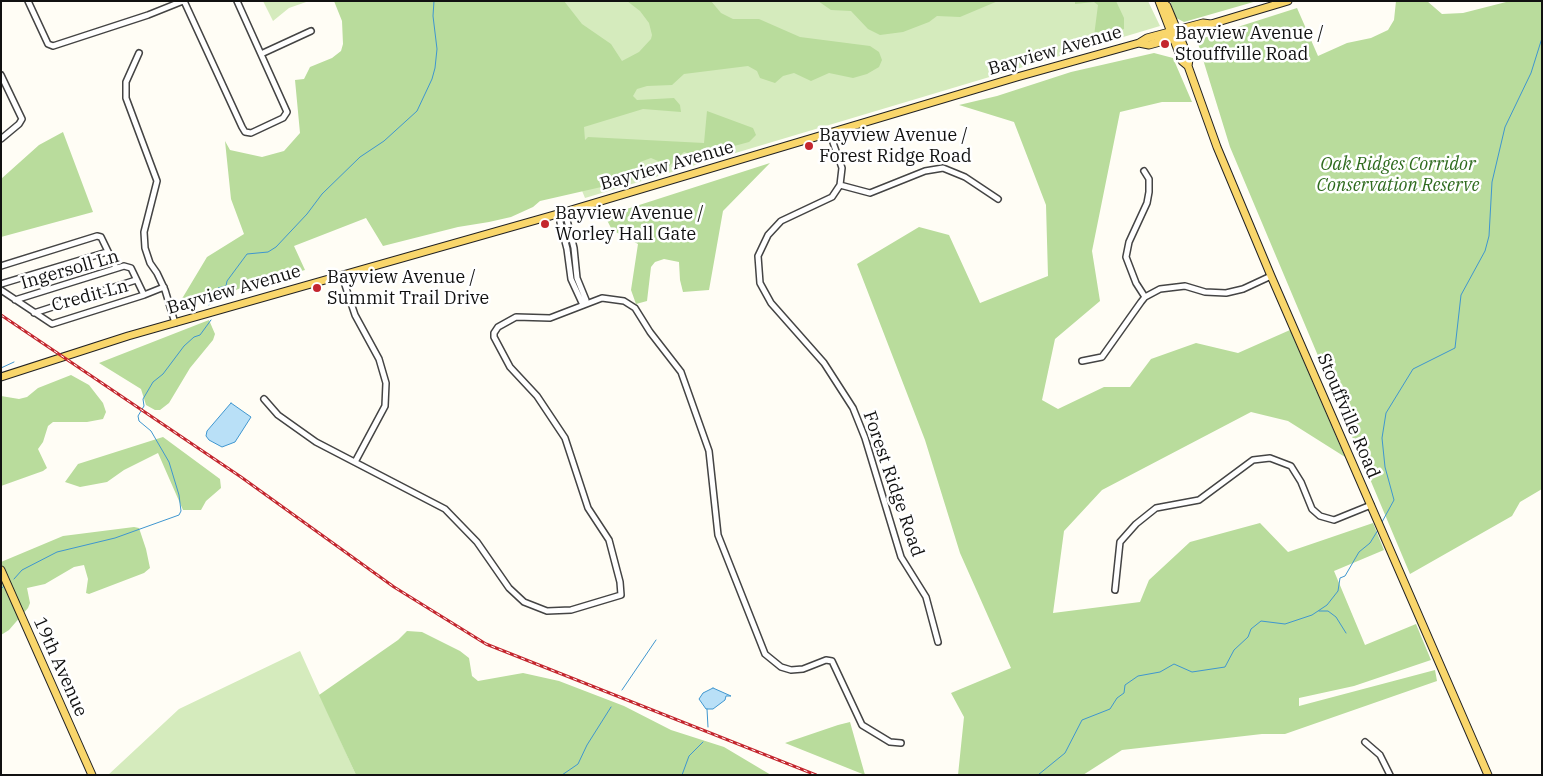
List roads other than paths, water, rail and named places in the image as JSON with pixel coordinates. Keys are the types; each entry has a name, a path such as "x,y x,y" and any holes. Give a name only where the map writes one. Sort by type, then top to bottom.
{"main road":[{"name":"Stouffville Road","path":"1160,1 1167,6 1175,34 1189,59 1188,66 1217,147 1271,276 1488,775"},
{"name":"Bayview Avenue","path":"1,377 175,323 562,213 1017,77 1139,44 1147,38 1175,34 1203,23 1211,24 1288,1"},
{"name":"19th Avenue","path":"1,570 92,775"}],"street":[{"path":"28,1 50,46 148,15 184,1 243,130 248,133 287,115 237,1"},
{"path":"261,54 310,31"},
{"path":"140,53 126,82 126,98 156,181 144,232 145,248 150,263 164,287 175,323"},
{"path":"1,75 22,118 19,124 1,139"},
{"path":"830,134 842,168 840,185 870,193 925,171 943,168 965,177 998,199"},
{"path":"1144,171 1149,179 1147,203 1129,242 1126,257 1136,283 1145,296"},
{"name":"Forest Ridge Road","path":"840,185 832,197 781,221 768,235 758,256 760,283 771,303 837,381 853,408 865,438 901,557 926,597 938,642"},
{"path":"562,213 567,220 574,248 578,278 586,300 583,305"},
{"name":"Credit Ln","path":"1,266 97,236 101,237 116,268"},
{"path":"1,284 107,252"},
{"name":"Ingersoll Ln","path":"16,300 116,268 129,266 144,295"},
{"path":"342,276 355,315 379,359 386,383 385,406 355,462"},
{"path":"1082,361 1102,357 1145,296 1165,288 1185,286 1205,292 1226,294 1243,289 1271,276"},
{"path":"34,313 136,280"},
{"name":"Credit Ln","path":"1,290 46,322 56,323 164,287"},
{"path":"264,399 278,415 316,442 445,510 477,542 514,595 530,605 559,612 621,595 620,582 609,540 588,508 565,438 537,396 510,368 494,337 494,332 516,317 550,318 602,298 624,300 635,308 650,332 681,372 708,451 718,535 765,654 781,667 791,670 802,669 826,660 832,661 862,725 890,742 901,743"},
{"path":"1115,590 1120,542 1136,524 1156,508 1199,500 1253,460 1270,458 1291,466 1301,482 1312,508 1320,516 1334,520 1371,506"},
{"path":"1365,742 1380,755 1390,775"}],"water":[{"path":"231,403 251,417 235,442 222,447 209,440 206,436 207,431"},
{"path":"713,688 731,696 726,696 725,700 713,709 706,709 699,699 703,693"}],"waterway":[{"path":"209,305 218,288 226,286 227,281 247,254 268,252 276,247 307,214 322,194 360,157 384,141 417,111 435,68 437,49 433,16 434,1"},
{"path":"1382,522 1394,500 1385,467 1382,438 1386,413 1413,369 1455,348 1461,295 1485,251 1489,236 1492,182 1505,127 1531,73 1542,38"},
{"path":"14,579 22,570 57,552 115,538 179,515 181,511 179,495 169,462 151,431 139,421 138,416 144,406 143,399 153,382 163,374 184,346 194,337 200,335 211,320"},
{"path":"1,368 14,362"},
{"path":"1038,775 1065,753 1082,720 1110,709 1117,698 1124,693 1125,685 1138,676 1160,672 1174,664 1192,672 1225,667 1234,650 1248,637 1251,629 1261,621 1285,624 1312,615 1327,605 1338,591 1340,578 1345,576 1359,552 1370,543 1378,530"},
{"path":"1,589 4,586"},
{"path":"1319,611 1328,611 1336,617 1346,633"},
{"path":"622,690 656,640"},
{"path":"562,775 578,764 587,745 611,707"},
{"path":"707,709 708,727"},
{"path":"682,775 689,756 703,742"}],"railway":[{"path":"1,315 241,477 394,587 486,644 816,775"}],"place":[{"name":"Bayview Avenue / Stouffville Road","path":"1165,44"},
{"name":"Bayview Avenue / Forest Ridge Road","path":"809,146"},
{"name":"Bayview Avenue / Worley Hall Gate","path":"545,224"},
{"name":"Bayview Avenue / Summit Trail Drive","path":"317,288"}],"park label":[{"name":"Oak Ridges Corridor Conservation Reserve","path":"1398,175"}]}
